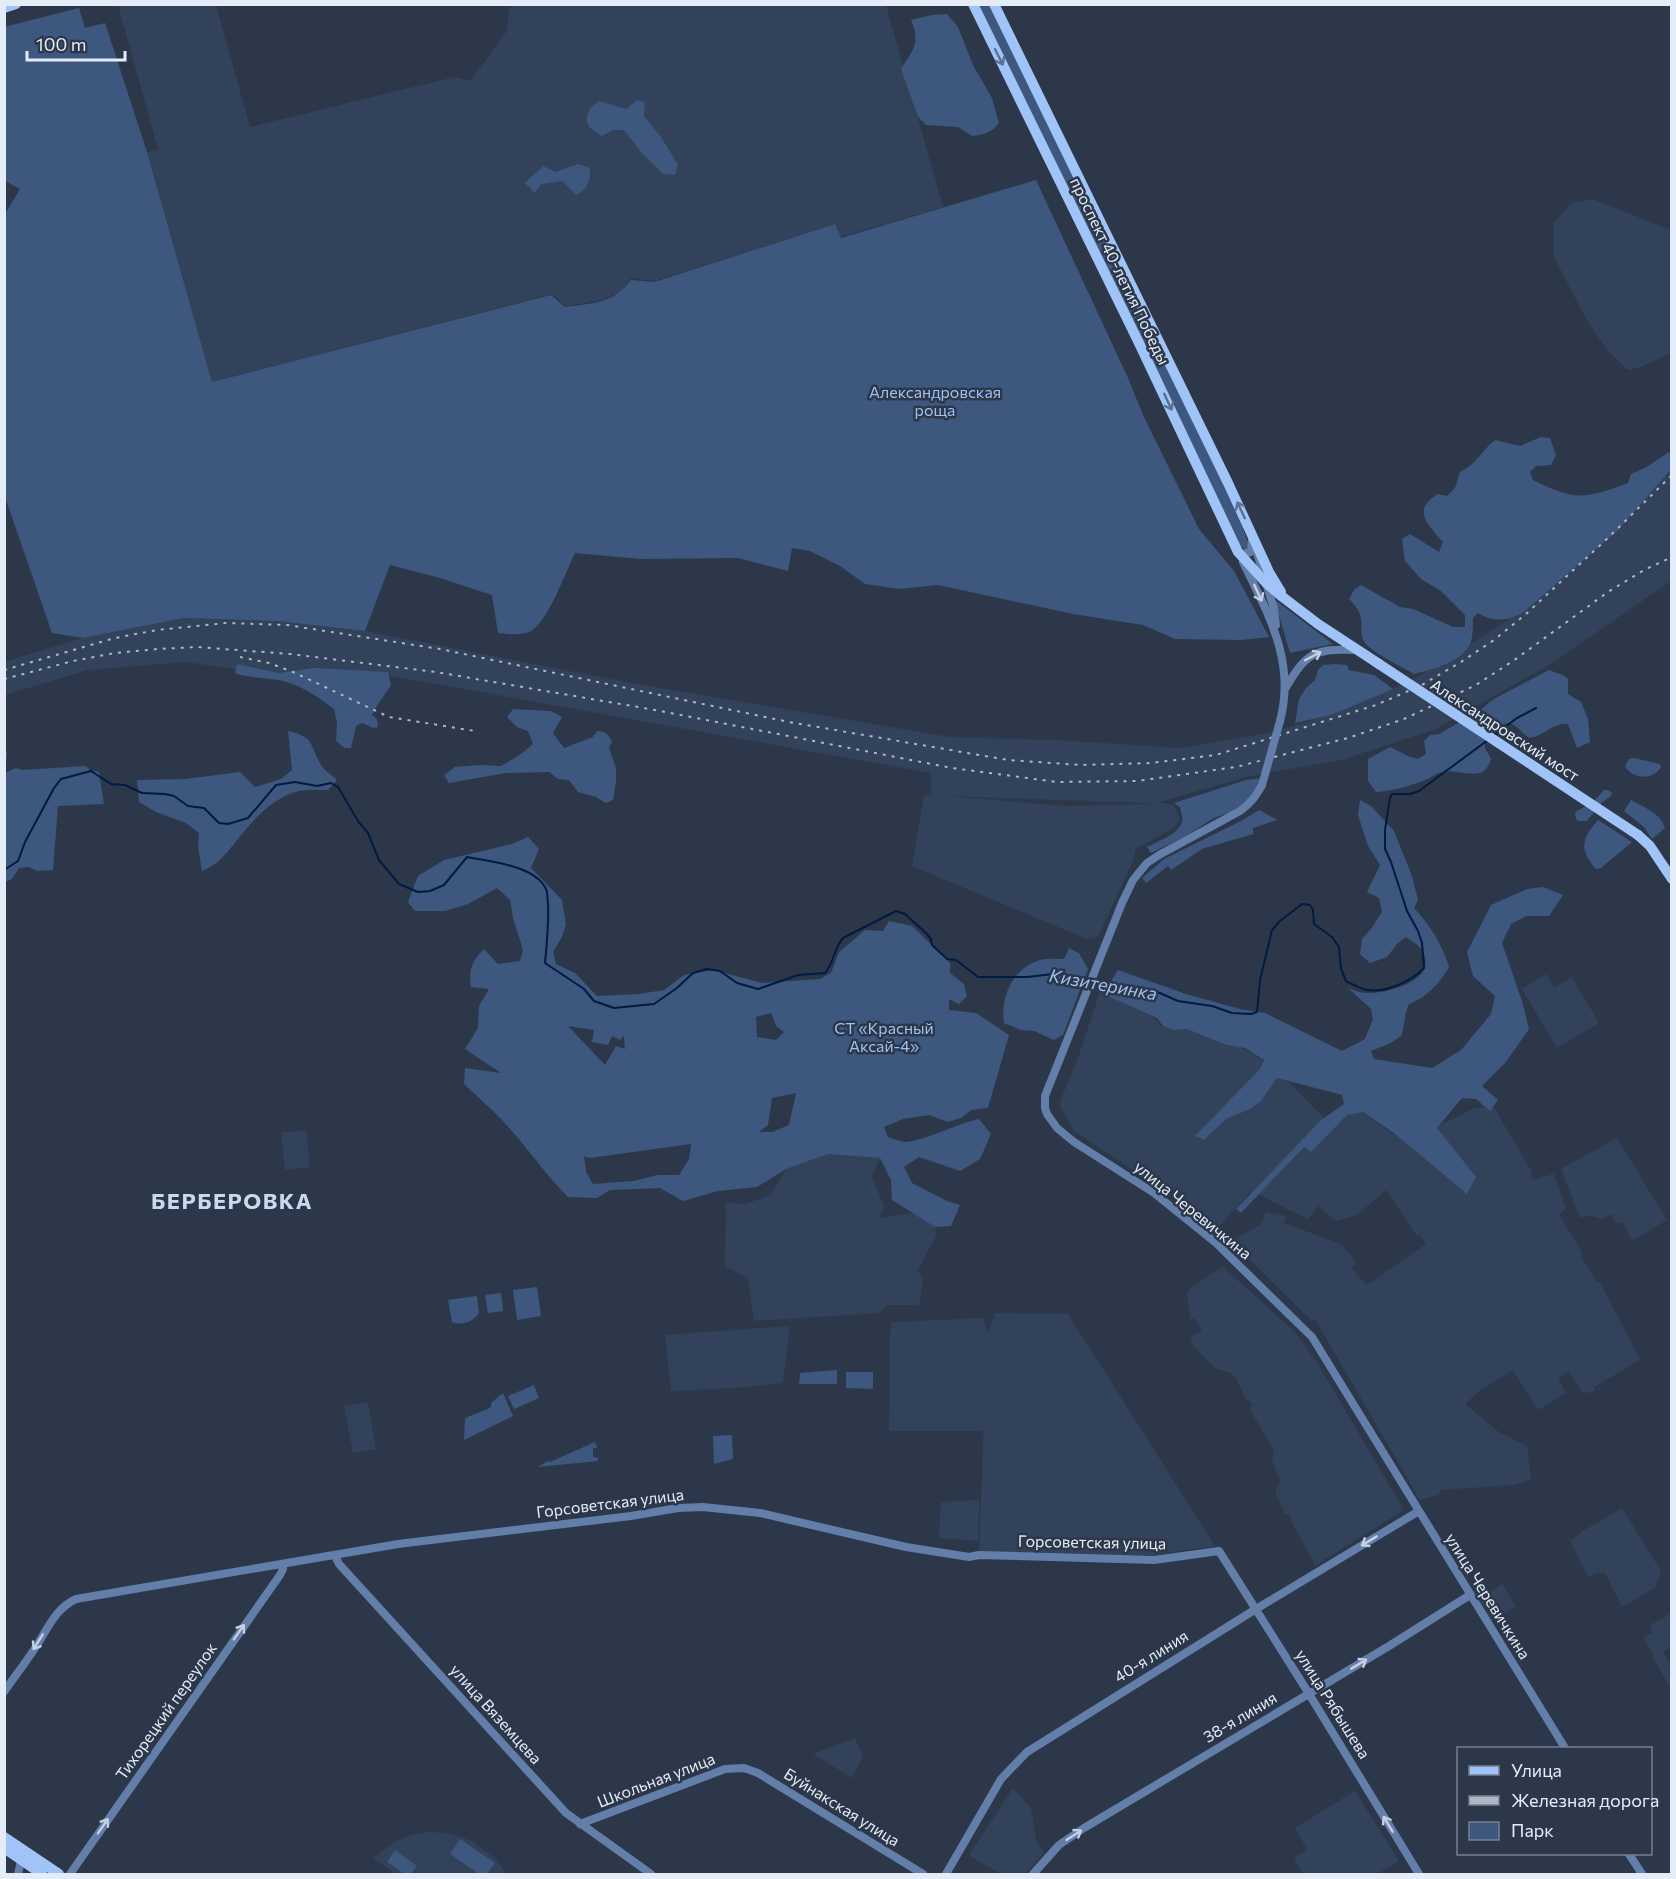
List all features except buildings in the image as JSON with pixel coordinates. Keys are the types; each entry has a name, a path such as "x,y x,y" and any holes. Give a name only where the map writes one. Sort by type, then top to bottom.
{"main road":[{"path":"4,8 16,4"},
{"name":"проспект 40-летия Победы","path":"973,4 1138,341 1238,552 1266,583 1286,600"},
{"name":"проспект 40-летия Победы","path":"994,4 1269,573 1286,600"},
{"name":"Александровский мост","path":"1286,600 1356,650 1638,835 1650,846 1671,879"},
{"path":"4,1837 42,1875"},
{"path":"4,1848 23,1855 58,1875"}],"street":[{"path":"1238,552 1243,554 1251,552 1251,534"},
{"name":"проспект 40-летия Победы","path":"1251,534 1274,609 1276,634 1284,669 1285,689 1280,721"},
{"name":"проспект 40-летия Победы","path":"1238,552 1276,634"},
{"path":"1285,689 1300,664 1313,655 1335,649 1356,650"},
{"name":"улица Черевичкина","path":"1280,721 1262,785 1254,800 1240,811 1158,855 1147,863 1133,879 1115,918 1045,1096 1045,1108 1049,1120 1074,1142 1154,1193 1216,1243 1312,1337 1564,1747"},
{"name":"Горсоветская улица","path":"4,1692 38,1644 52,1619 62,1607 76,1599 398,1544 620,1518 678,1508 703,1507 760,1513 906,1547 969,1557 979,1555 1154,1560 1219,1551"},
{"name":"40-я линия","path":"946,1875 1001,1779 1027,1752 1256,1609 1419,1511"},
{"name":"улица Рябышева","path":"1219,1551 1419,1875"},
{"name":"улица Вяземцева","path":"335,1556 339,1564 566,1813 651,1875"},
{"name":"Тихорецкий переулок","path":"70,1875 280,1575 283,1564"},
{"name":"38-я линия","path":"1033,1875 1059,1845 1470,1595"},
{"name":"Школьная улица","path":"580,1824 725,1769 744,1768"},
{"name":"Буйнакская улица","path":"744,1768 758,1773 923,1875"},
{"path":"18,1875 23,1855"},
{"path":"1630,1855 1642,1875"}],"shaded area":[{"path":"118,5 216,5 250,127 454,77 470,81 507,31 509,9 513,5 886,5 943,207 840,237 835,224 654,281 631,278 622,291 603,300 566,306 552,294 212,382 147,152 158,149"},
{"path":"1592,199 1671,230 1671,353 1638,368 1628,370 1607,350 1586,319 1554,257 1554,222 1572,203"},
{"path":"1671,457 1671,581 1552,663 1436,729 1341,760 1250,776 1159,802 1173,805 1180,818 1176,826 1136,847 1133,861 1098,937 1087,939 912,866 924,795 931,795 931,773 369,672 283,676 186,662 88,670 5,695 4,662 83,638 184,618 277,621 365,631 631,683 950,737 1055,740 1181,748 1274,732 1331,714 1416,678 1505,622","holes":["946,796 1149,803 1066,806"]},
{"path":"1546,974 1554,988 1572,977 1599,1023 1557,1048 1522,989"},
{"path":"1100,992 1152,1016 1161,1026 1176,1028 1182,1026 1240,1046 1275,1068 1329,1123 1344,1114 1359,1110 1392,1134 1442,1124 1475,1108 1493,1106 1531,1170 1532,1180 1554,1174 1566,1209 1559,1214 1597,1283 1600,1282 1640,1360 1594,1387 1595,1390 1589,1394 1587,1391 1583,1393 1568,1371 1558,1378 1566,1393 1538,1410 1513,1370 1479,1391 1465,1404 1499,1432 1527,1446 1531,1480 1513,1485 1440,1490 1441,1494 1420,1500 1315,1319 1312,1321 1245,1255 1236,1239 1261,1224 1266,1212 1287,1216 1284,1223 1341,1244 1357,1263 1351,1268 1367,1285 1426,1244 1420,1235 1417,1236 1386,1190 1357,1215 1336,1221 1318,1206 1308,1219 1251,1191 1217,1229 1164,1183 1155,1185 1074,1131 1061,1108 1060,1101 1076,1064"},
{"path":"306,1130 310,1167 285,1170 281,1133"},
{"path":"1617,1138 1667,1220 1632,1241 1622,1222 1616,1224 1612,1214 1602,1219 1589,1215 1580,1218 1561,1169"},
{"path":"828,1154 880,1158 872,1177 884,1206 879,1218 915,1213 935,1227 936,1236 918,1270 923,1280 919,1305 887,1305 879,1313 754,1321 748,1278 725,1266 726,1202 745,1204 771,1195 786,1169"},
{"path":"1222,1266 1296,1333 1318,1364 1404,1510 1316,1566 1289,1514 1285,1514 1275,1491 1280,1482 1272,1461 1274,1451 1249,1408 1253,1406 1250,1401 1246,1400 1236,1378 1231,1373 1215,1368 1194,1347 1190,1338 1202,1330 1194,1318 1190,1320 1187,1291"},
{"path":"995,1313 1068,1314 1215,1546 1153,1555 979,1555 984,1419 983,1431 889,1431 890,1332 892,1322 983,1318 988,1333"},
{"path":"790,1326 783,1383 671,1391 665,1335"},
{"path":"368,1402 376,1449 353,1453 344,1406"},
{"path":"979,1500 978,1541 939,1538 941,1502"},
{"path":"1622,1508 1661,1571 1656,1587 1622,1607 1605,1573 1596,1573 1588,1577 1570,1541"},
{"path":"1502,1584 1516,1606 1492,1621 1479,1599"},
{"path":"1671,1613 1671,1646 1663,1652 1671,1665 1671,1689 1643,1637 1652,1633 1649,1626"},
{"path":"855,1738 863,1756 852,1778 813,1754"},
{"path":"1013,1788 1031,1808 1037,1844 1045,1852 1025,1874 1000,1874 969,1855"},
{"path":"1355,1791 1399,1861 1377,1874 1300,1874 1302,1872 1294,1858 1307,1849 1295,1828"},
{"path":"429,1832 447,1833 472,1841 494,1858 507,1874 396,1874 373,1858 394,1842 411,1835"}],"green space":[{"path":"977,5 990,5 1237,511 1248,549 1240,545"},
{"name":"Александровская роща","path":"79,8 85,28 105,23 147,152 212,382 551,295 565,307 602,301 617,294 631,280 654,282 835,224 841,238 1036,180 1143,415 1199,529 1234,571 1269,637 1241,640 1175,639 1143,625 1073,614 938,585 899,589 865,584 840,566 810,551 792,548 788,571 738,558 640,559 575,553 544,617 531,631 519,634 498,633 492,595 390,565 365,631 277,621 184,618 83,638 52,633 5,497 5,214 20,189 5,181 4,27"},
{"path":"947,14 958,27 973,65 992,98 999,123 994,129 984,134 972,136 958,127 926,125 918,117 901,69 914,46 915,34 911,20"},
{"path":"637,100 645,102 644,116 661,137 678,165 675,175 663,174 641,152 624,130 613,130 602,136 588,124 589,110 599,101 626,109"},
{"path":"578,164 590,168 590,173 586,187 576,195 562,181 541,184 535,193 525,183 543,166 556,172"},
{"path":"1541,437 1550,438 1556,455 1551,465 1536,466 1530,472 1533,480 1560,492 1590,495 1628,483 1631,474 1645,468 1669,452 1671,469 1618,530 1525,611 1513,617 1501,619 1490,618 1478,613 1473,618 1471,642 1467,649 1454,660 1414,674 1369,647 1362,637 1360,613 1349,599 1354,590 1361,585 1400,607 1413,609 1453,627 1465,627 1465,615 1441,591 1421,579 1405,561 1402,539 1410,534 1439,552 1443,542 1425,518 1425,506 1430,500 1438,494 1447,496 1455,488 1460,472 1495,440 1520,446"},
{"path":"1274,599 1333,644 1290,653"},
{"path":"237,664 279,673 314,668 388,672 391,685 372,715 377,719 378,727 373,728 362,723 356,726 351,748 345,748 336,741 337,722 334,709 310,692 290,683 235,673"},
{"path":"1323,665 1347,665 1349,670 1374,675 1393,689 1331,715 1295,723 1299,699 1315,680 1318,670"},
{"path":"1549,670 1568,679 1568,694 1581,702 1588,719 1590,742 1577,748 1568,724 1558,725 1529,738 1514,725 1506,723 1498,727 1485,740 1485,748 1491,759 1487,768 1480,773 1442,772 1407,786 1376,792 1368,781 1368,759 1390,747 1418,759 1426,754 1424,741 1430,735 1439,734 1482,709 1492,700"},
{"path":"513,709 551,711 562,717 553,733 564,748 593,737 597,731 607,734 612,742 609,748 616,768 613,800 606,803 596,797 578,792 569,780 558,779 549,772 506,773 449,783 444,775 455,767 501,766 533,744 528,731 517,727 507,717"},
{"path":"288,731 307,738 321,766 337,780 328,790 299,791 271,805 255,819 224,856 207,869 202,871 198,847 199,833 186,823 156,812 139,802 137,780 185,779 240,772 255,787 281,779 292,770"},
{"path":"5,746 7,753 5,773"},
{"path":"1629,759 1660,764 1661,767 1653,775 1637,776 1625,766"},
{"path":"86,766 90,770 99,772 104,804 58,806 53,870 37,871 29,867 19,868 12,879 5,882 5,773 16,768 22,770"},
{"path":"1263,778 1246,803 1231,812 1214,818 1184,837 1151,853 1147,847 1167,837 1180,826 1182,819 1180,807 1174,803 1246,780"},
{"path":"1604,790 1612,793 1611,796 1602,802 1587,821 1576,819 1575,812 1592,803"},
{"path":"1360,800 1371,806 1394,831 1412,876 1418,900 1414,908 1435,935 1449,967 1432,989 1409,1004 1402,1035 1391,1043 1371,1051 1374,1059 1432,1068 1461,1050 1491,1014 1495,996 1473,976 1467,952 1491,905 1527,889 1543,887 1563,895 1549,916 1526,916 1511,924 1502,943 1529,1029 1506,1062 1482,1086 1498,1100 1490,1111 1476,1099 1462,1098 1437,1128 1476,1177 1467,1194 1395,1134 1363,1112 1347,1115 1311,1152 1304,1147 1241,1213 1236,1209 1321,1120 1344,1104 1342,1095 1277,1078 1261,1101 1250,1109 1226,1119 1204,1140 1195,1136 1260,1069 1264,1060 1245,1048 1227,1045 1187,1029 1174,1030 1163,1026 1157,1018 1103,994 1118,970 1186,994 1240,1009 1265,1013 1342,1051 1365,1039 1373,1019 1371,1009 1348,988 1359,992 1375,993 1397,988 1417,978 1426,962 1422,950 1406,937 1387,957 1370,963 1360,954 1362,939 1382,912 1379,898 1367,892 1380,865 1368,846 1358,815"},
{"path":"1631,800 1651,811 1663,823 1665,828 1652,839 1644,827 1624,811"},
{"path":"1259,810 1277,820 1253,828 1253,834 1202,849 1171,870 1168,866 1146,883 1142,878 1164,859"},
{"path":"1598,820 1632,842 1601,868 1596,869 1587,856 1584,844 1588,833"},
{"name":"СТ «Красный Аксай-4»","path":"528,837 539,849 531,868 562,900 566,924 562,937 553,952 556,964 575,973 597,996 664,990 684,975 713,970 762,983 820,979 831,973 839,952 865,930 883,931 889,921 912,926 950,963 950,973 964,984 967,996 959,1004 949,999 949,1010 976,1013 1009,1035 988,1108 971,1110 961,1118 948,1122 929,1115 903,1119 884,1127 888,1137 907,1142 979,1119 991,1134 980,1159 960,1171 919,1157 904,1167 912,1183 960,1205 951,1226 935,1227 892,1200 891,1180 880,1158 828,1154 786,1169 757,1187 718,1191 683,1201 660,1188 610,1190 597,1198 568,1197 504,1123 464,1084 465,1068 501,1073 465,1049 478,1028 479,1006 489,989 471,987 470,976 476,958 484,949 498,964 520,961 523,950 510,900 497,888 468,904 445,911 415,911 408,902 418,876 444,860 512,844","holes":["771,1013 776,1026 784,1032 776,1040 757,1037 756,1017","568,1026 594,1030 592,1042 608,1045 612,1036 620,1040 624,1036 625,1049 616,1046 605,1065","796,1093 789,1125 772,1132 759,1132 768,1125 772,1098","691,1144 689,1159 679,1175 657,1175 634,1181 593,1184 586,1172 584,1156 590,1158"]},
{"path":"1069,948 1079,953 1088,969 1063,1035 1054,1040 1034,1031 1021,1030 1004,1023 1004,1003 1010,984 1022,969 1040,960 1064,959"},
{"path":"537,1287 541,1316 517,1320 513,1290"},
{"path":"501,1293 503,1311 488,1313 485,1295"},
{"path":"477,1296 479,1313 477,1316 463,1323 452,1322 448,1300"},
{"path":"837,1370 837,1384 799,1384 800,1373"},
{"path":"846,1372 873,1372 873,1389 846,1388"},
{"path":"534,1385 539,1398 514,1409 508,1396"},
{"path":"503,1393 513,1416 464,1440 465,1418 490,1408 492,1402"},
{"path":"732,1435 733,1459 714,1464 713,1436"},
{"path":"595,1442 597,1448 593,1448 593,1457 598,1458 598,1461 537,1467 548,1461"},
{"path":"460,1839 495,1863 487,1874 479,1874 450,1854"},
{"path":"395,1850 417,1866 411,1874 404,1874 387,1862"}],"waterway":[{"name":"Кизитеринка","path":"1493,736 1517,718 1536,708"},
{"name":"Кизитеринка","path":"1095,981 1153,990 1178,1001 1212,1006 1232,1013 1257,1012 1260,980 1272,930 1302,904 1310,905 1313,910 1314,924 1332,937 1339,947 1341,969 1346,981 1362,989 1383,990 1413,977 1424,968 1422,943 1407,911 1385,849 1385,830 1390,798 1392,794 1410,794 1419,791 1488,740"},
{"name":"Кизитеринка","path":"4,870 18,861 25,842 61,779 91,771 111,784 125,785 142,793 174,796 188,806 204,808 219,823 228,824 248,818 276,785 295,782 317,786 331,783 338,787 358,821 368,833 379,860 399,884 418,892 430,891 444,885 467,857 511,866 540,881 547,891 548,903 545,963 584,989 594,1001 614,1008 654,1004 693,973 707,969 720,971 737,983 758,989 798,975 825,973 843,938 896,911 905,914 926,933 932,945 947,959 956,960 978,977 1027,977 1053,974 1089,979"}],"railway":[{"path":"4,670 115,638 157,630 226,623 287,625 440,649 789,722 1008,760 1081,765 1151,763 1216,755 1376,705 1420,686 1494,640 1526,614 1672,475"},
{"path":"4,679 73,661 115,653 158,649 197,647 290,654 436,672 655,710 952,768 1057,782 1137,781 1236,767 1348,738 1404,719 1476,685 1608,592 1644,570 1672,557"},
{"path":"240,657 269,663 293,672 389,717 475,731"}],"district":[{"name":"БЕРБЕРОВКА","path":"232,1201"}]}
